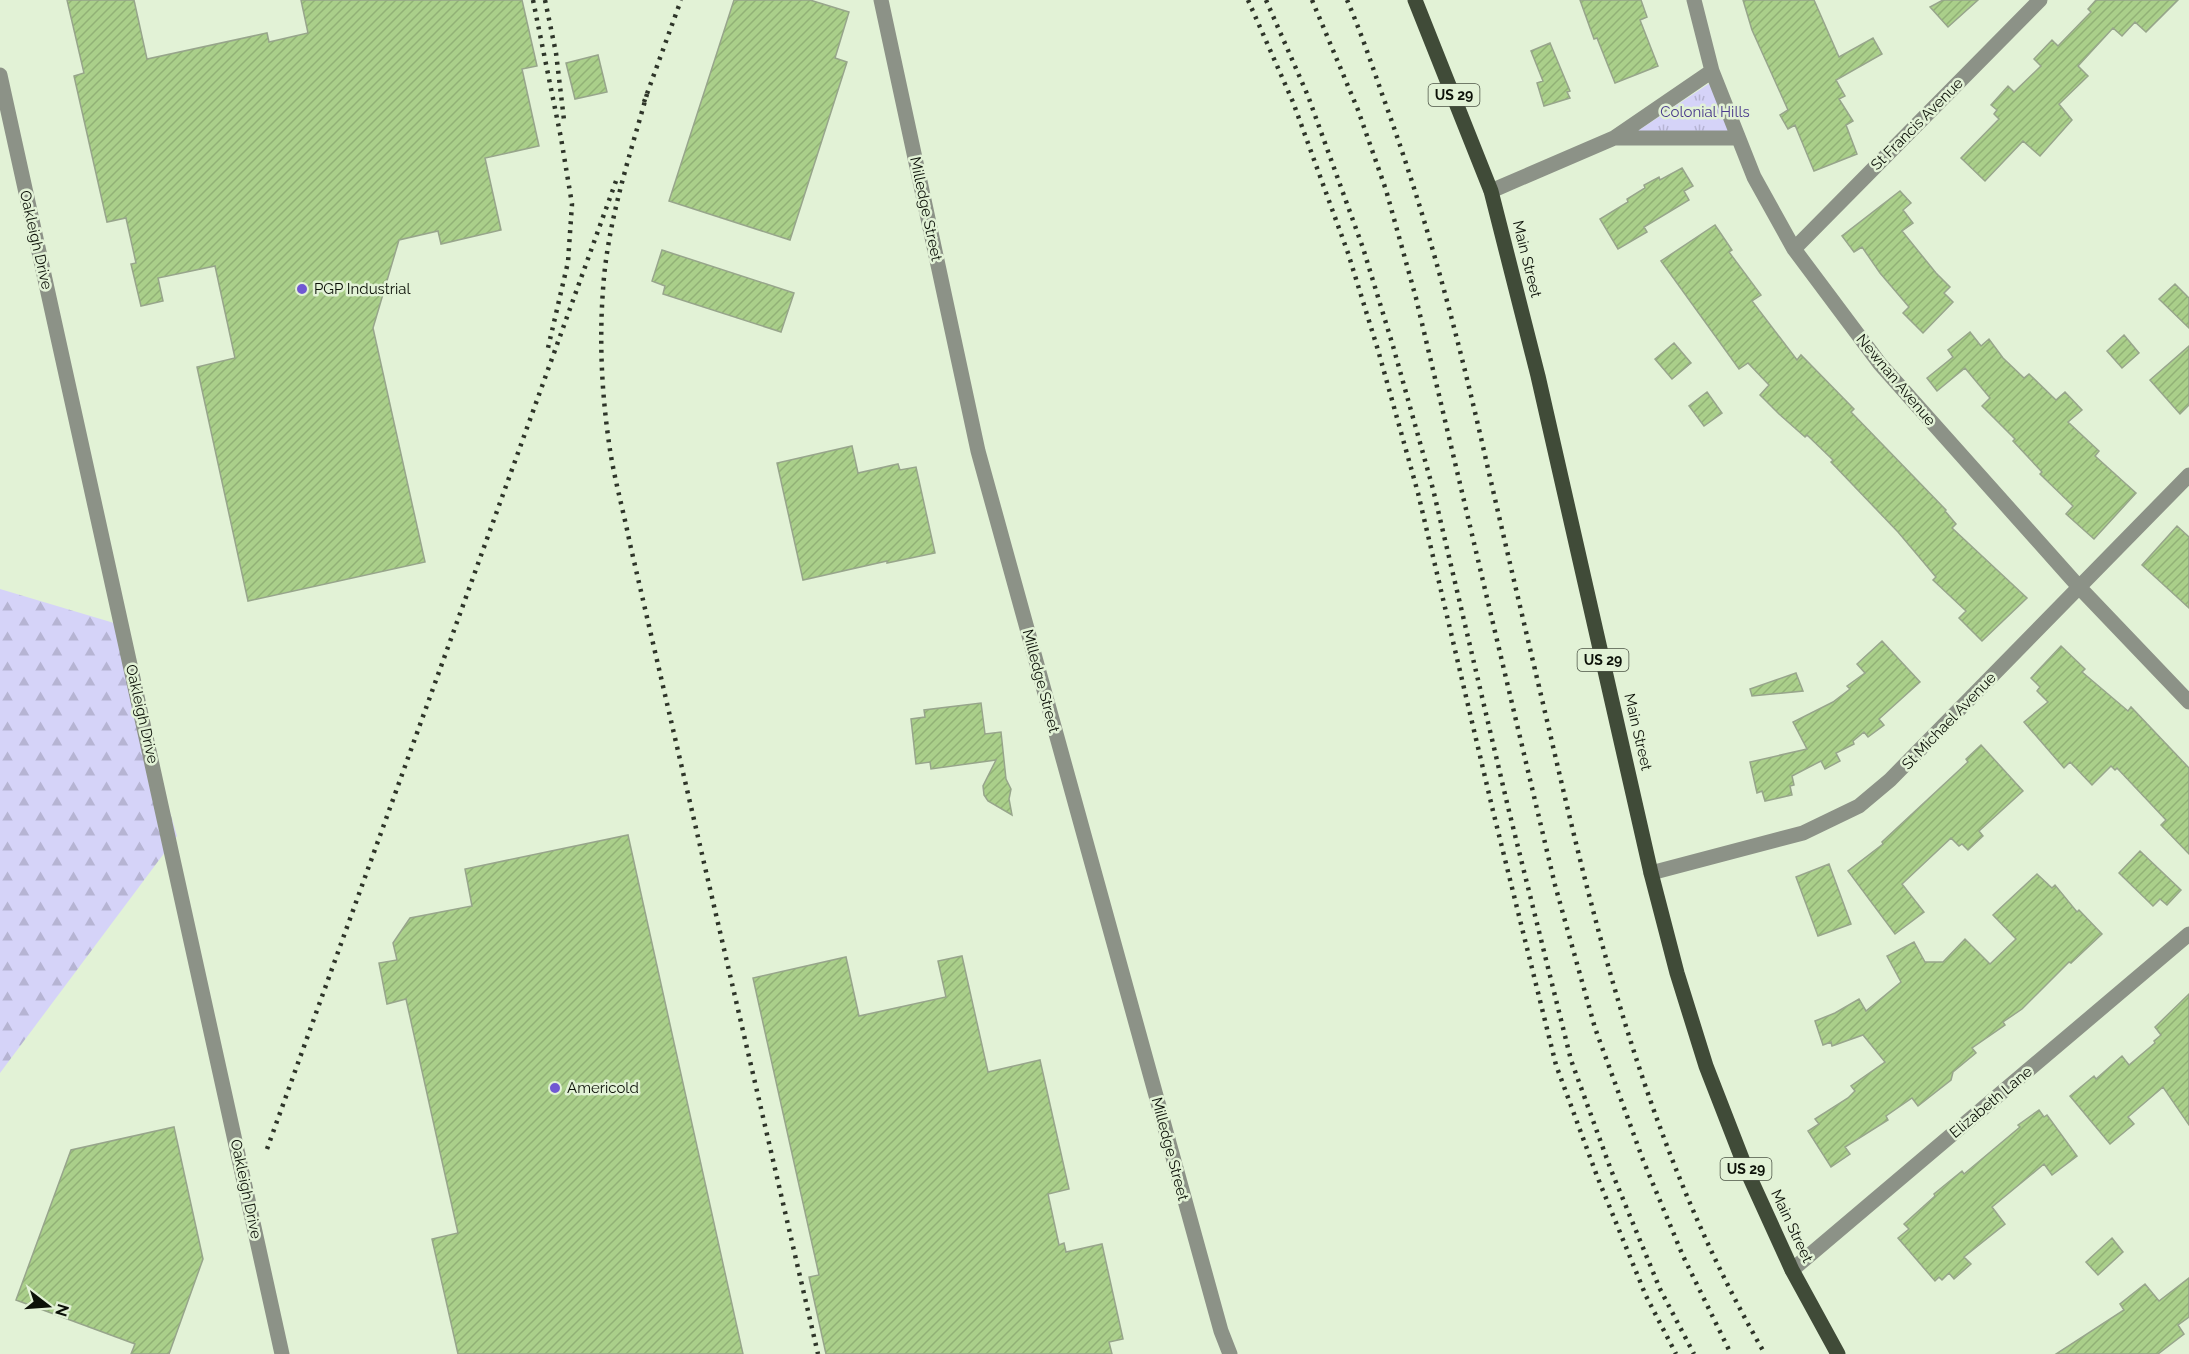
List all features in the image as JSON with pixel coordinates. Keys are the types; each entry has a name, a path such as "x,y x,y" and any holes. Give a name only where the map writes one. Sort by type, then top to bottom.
{"main road":[{"name":"Main Street","path":"1415,0 1491,191 1538,376 1651,873 1677,973 1706,1066 1746,1169 1792,1270 1838,1354"}],"street":[{"name":"Milledge Street","path":"881,0 978,451 1221,1331 1230,1354"},
{"name":"Newnan Avenue","path":"1694,0 1712,71 1738,138 1754,177 1794,249 1880,364 2079,587 2189,702"},
{"name":"St Francis Avenue","path":"1794,249 2040,0"},
{"path":"1491,191 1614,138 1712,71"},
{"name":"Oakleigh Drive","path":"0,75 282,1354"},
{"path":"1614,138 1738,138"},
{"name":"St Michael Avenue","path":"1651,873 1803,833 1859,806 1890,780 2189,475"},
{"name":"Elizabeth Lane","path":"1792,1270 2189,934"}],"green space":[{"name":"Colonial Hills","path":"1716,79 1735,131 1627,138"},
{"path":"0,589 114,623 177,836 0,1073"}],"building":[{"name":"PGP Industrial","path":"67,0 134,0 147,59 267,33 269,42 308,33 301,0 522,0 537,66 522,69 539,146 485,158 501,230 441,244 438,231 399,240 373,328 425,562 248,601 197,367 235,358 215,266 158,278 163,301 141,306 131,264 136,263 126,218 107,222 74,76 84,73"},
{"path":"734,0 810,0 849,12 835,58 847,62 790,240 669,201"},
{"path":"1580,0 1641,0 1647,17 1640,20 1658,66 1615,83 1597,38 1594,39"},
{"path":"1743,0 1814,0 1839,57 1873,38 1882,54 1836,80 1845,96 1839,99 1853,121 1846,125 1857,154 1814,171 1795,125 1788,129 1780,115 1788,110 1752,30"},
{"path":"1943,0 1978,0 1948,27 1930,7"},
{"path":"2096,0 2178,0 2146,32 2135,22 2122,36 2113,28 2078,66 2088,76 2059,104 2072,120 2040,156 2023,141 1985,181 1961,158 1999,119 1994,114 1997,110 1991,105 2008,86 2014,92 2041,66 2034,59 2052,40 2058,46 2091,12 2088,9"},
{"path":"1550,43 1570,91 1567,92 1570,98 1544,106 1537,83 1543,81 1531,51"},
{"path":"598,55 607,92 575,99 566,63"},
{"path":"1682,168 1693,186 1684,191 1689,200 1644,227 1647,232 1618,249 1600,219 1628,202 1627,199 1645,188 1644,185 1659,177 1660,180"},
{"path":"1900,191 1911,203 1903,210 1913,223 1902,231 1950,287 1944,293 1953,302 1923,333 1903,313 1909,307 1880,273 1862,247 1854,252 1842,236"},
{"path":"1715,225 1732,250 1729,252 1761,295 1752,301 1797,360 1801,355 1854,409 1851,412 1946,510 1956,524 1952,528 2027,598 1982,641 1959,618 1966,611 1933,580 1936,577 1898,532 1831,462 1833,460 1760,395 1769,385 1748,363 1739,369 1661,261"},
{"path":"662,250 794,293 781,332 663,294 665,286 652,281"},
{"path":"2175,284 2189,298 2189,328 2159,299"},
{"path":"1970,332 1981,346 1989,339 2003,358 2024,378 2029,374 2056,400 2065,392 2082,410 2068,422 2099,451 2095,456 2136,493 2094,539 2066,514 2073,506 2040,474 2042,472 2013,441 2015,439 1982,406 1990,398 1965,368 1937,391 1927,378 1953,357 1948,350"},
{"path":"2124,335 2139,353 2122,368 2107,351"},
{"path":"1674,343 1691,363 1672,379 1655,359"},
{"path":"2189,346 2189,405 2180,414 2150,380"},
{"path":"1707,392 1722,413 1704,426 1689,406"},
{"path":"852,446 858,473 898,464 900,470 916,467 935,553 803,580 777,463"},
{"path":"2177,526 2189,537 2189,608 2142,565"},
{"path":"1882,641 1920,682 1879,719 1884,725 1868,737 1864,732 1853,741 1854,744 1836,753 1840,761 1825,769 1821,761 1792,776 1794,785 1790,786 1792,795 1765,801 1762,791 1757,793 1750,762 1807,749 1793,722 1833,702 1850,689 1847,686 1865,673 1857,664"},
{"path":"2061,646 2085,669 2082,672 2128,711 2131,707 2189,768 2189,854 2161,825 2166,820 2117,768 2115,770 2111,766 2092,785 2070,762 2064,768 2024,722 2048,702 2037,691 2040,687 2031,678"},
{"path":"1796,673 1803,691 1752,696 1750,689"},
{"path":"981,703 985,734 1001,732 1006,779 1011,789 1009,799 1012,815 988,801 984,795 983,786 996,760 931,769 930,762 916,764 911,719 925,717 924,710"},
{"path":"1981,745 2023,791 1979,831 1983,836 1968,850 1962,844 1959,846 1951,838 1902,884 1924,912 1895,934 1848,871 1883,844 1882,842 1968,762 1966,759"},
{"name":"Americold","path":"628,835 743,1354 458,1354 432,1239 458,1233 406,999 387,1004 379,963 397,960 393,943 410,918 472,906 465,869"},
{"path":"2140,851 2181,890 2167,905 2160,899 2153,906 2119,873"},
{"path":"1829,864 1851,924 1818,936 1796,877"},
{"path":"2037,874 2052,888 2055,885 2077,912 2079,910 2102,934 2071,963 2069,962 2022,1009 2003,1022 2005,1025 1972,1048 1976,1053 1953,1072 1951,1080 1918,1106 1912,1098 1886,1116 1888,1120 1845,1147 1850,1154 1831,1167 1808,1131 1819,1124 1815,1119 1855,1091 1851,1086 1885,1062 1863,1035 1832,1046 1831,1042 1823,1045 1815,1021 1859,999 1866,1011 1901,982 1887,956 1914,942 1925,962 1943,962 1965,939 1990,964 2016,939 1993,915"},
{"path":"962,956 988,1072 1040,1060 1069,1189 1048,1194 1059,1245 1064,1243 1066,1252 1102,1244 1123,1339 1109,1342 1112,1354 826,1354 809,1277 819,1275 753,978 846,957 859,1016 946,997 938,961"},
{"path":"2189,994 2189,1125 2163,1087 2128,1117 2134,1124 2110,1144 2070,1096 2094,1076 2096,1079 2122,1056 2129,1065 2155,1043 2154,1041 2161,1035 2155,1027"},
{"path":"2039,1110 2044,1117 2047,1115 2077,1156 2052,1175 2044,1164 1992,1207 2005,1224 1964,1257 1971,1264 1954,1279 1949,1273 1942,1280 1939,1277 1935,1281 1898,1238 1909,1229 1904,1224 1935,1196 1934,1194 1962,1171 1964,1174 2020,1127 2018,1125"},
{"path":"174,1127 203,1259 169,1354 131,1354 135,1344 16,1300 71,1150"},
{"path":"2112,1238 2123,1252 2098,1275 2086,1262"},
{"path":"2189,1278 2189,1317 2178,1325 2184,1334 2158,1354 2056,1354 2124,1310 2120,1304 2145,1284 2159,1301"}],"railway":[{"path":"533,0 572,204 568,262 548,348"},
{"path":"545,0 556,53 564,120"},
{"path":"644,102 681,0"},
{"path":"1248,0 1293,102 1348,253 1378,350 1418,493 1556,1065 1597,1176 1646,1296 1676,1354"},
{"path":"1266,0 1308,96 1363,248 1393,346 1433,489 1508,807 1571,1060 1611,1170 1660,1289 1694,1354"},
{"path":"1312,0 1358,110 1386,190 1416,298 1555,885 1595,1028 1643,1160 1683,1256 1731,1354"},
{"path":"1347,0 1398,138 1451,315 1588,891 1633,1050 1660,1128 1691,1205 1725,1280 1765,1354"},
{"path":"647,94 620,191 605,265 601,350 607,430 614,474 818,1354"},
{"path":"267,1149 616,181"}],"place":[{"name":"PGP Industrial","path":"302,289"},
{"name":"Americold","path":"555,1088"}]}
